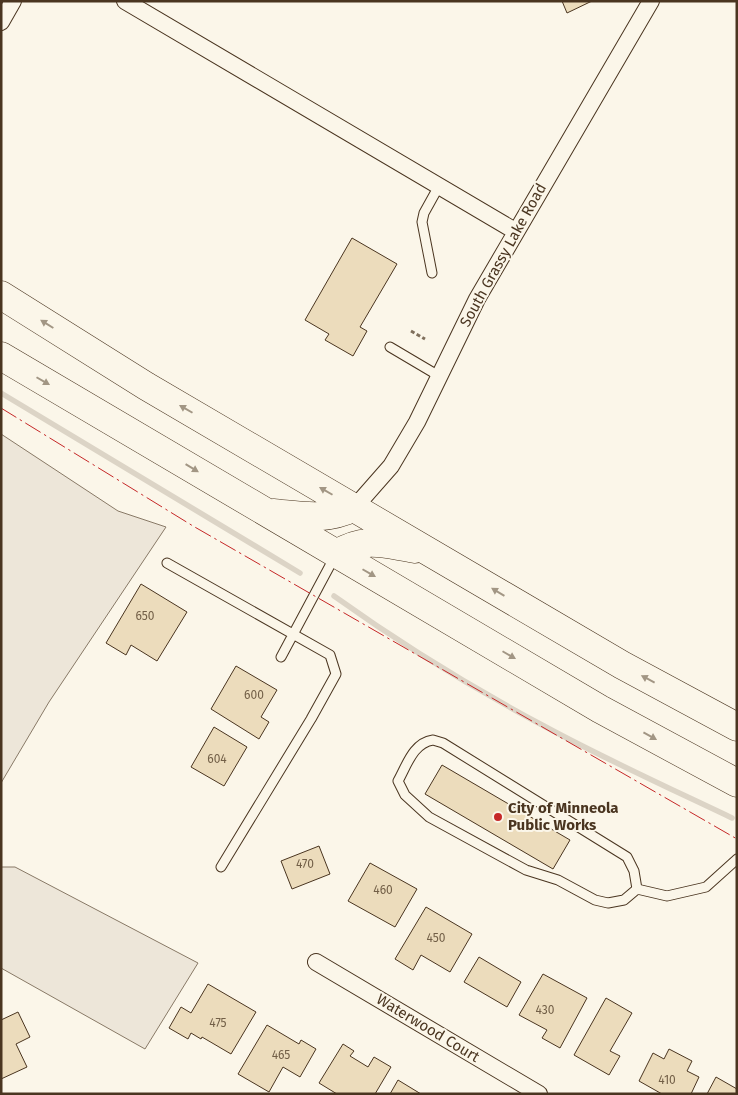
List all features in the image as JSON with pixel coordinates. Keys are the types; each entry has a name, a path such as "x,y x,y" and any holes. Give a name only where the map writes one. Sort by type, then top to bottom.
{"highway":[{"path":"1,295 146,386 622,665 737,727"},
{"path":"1,356 600,709 737,783"},
{"path":"266,512 323,518 340,514 355,507"},
{"path":"336,554 350,545 366,541 429,551"}],"street":[{"path":"126,1 516,231"},
{"name":"South Grassy Lake Road","path":"355,507 392,466 417,422 477,299 651,1"},
{"path":"1,22 11,2"},
{"name":"Waterwood Court","path":"316,962 539,1094"}],"lane":[{"path":"432,273 422,222 424,213 439,186"},
{"path":"390,347 439,376"},
{"path":"280,657 336,554"},
{"path":"167,563 330,655 336,674 311,720 220,867"},
{"path":"433,740 443,743 627,857 634,871 637,889 624,900 608,903 596,900 558,880 526,870 429,817 405,795 398,781 418,746 425,741 433,740"},
{"path":"637,889 667,896 706,887 737,859"}],"path":[{"path":"411,331 425,339"}],"shaded area":[{"path":"1,434 118,511 166,527 49,702 1,783"},
{"path":"1,867 15,867 198,963 145,1049 1,968"}],"building":[{"path":"562,1 592,1 567,13"},
{"path":"352,238 397,264 360,327 367,331 353,356 325,340 329,334 305,320"},
{"path":"141,584 187,612 157,661 131,645 126,655 106,643"},
{"path":"236,666 277,690 261,717 269,722 259,739 211,709"},
{"path":"214,727 247,747 224,786 191,767"},
{"name":"City of Minneola Public Works","path":"442,765 570,840 553,869 425,794"},
{"path":"319,846 330,874 292,889 281,861"},
{"path":"370,863 417,889 395,927 348,901"},
{"path":"426,907 472,934 450,972 421,955 413,970 395,959"},
{"path":"479,957 521,982 507,1007 464,982"},
{"path":"543,974 587,998 560,1048 542,1038 547,1030 519,1015"},
{"path":"208,984 256,1012 231,1054 202,1037 201,1039 191,1033 188,1039 169,1028 181,1007 191,1013"},
{"path":"606,998 632,1013 610,1051 620,1056 609,1075 574,1055"},
{"path":"18,1012 30,1037 16,1044 27,1067 1,1079 1,1020"},
{"path":"267,1025 299,1044 301,1040 316,1049 300,1077 283,1067 269,1092 238,1074"},
{"path":"343,1044 354,1051 350,1056 368,1067 374,1057 391,1067 375,1094 337,1094 319,1083"},
{"path":"669,1049 692,1061 687,1071 699,1077 691,1094 662,1094 639,1081 653,1053 664,1059"},
{"path":"716,1077 737,1089 737,1094 707,1094"},
{"path":"398,1080 421,1094 390,1094"}],"waterway":[{"path":"1,393 300,573"},
{"path":"334,596 411,648 517,711 590,750 732,818"}],"power":[{"path":"1,408 193,526 737,839"}],"place":[{"name":"City of Minneola Public Works","path":"498,817"}]}
